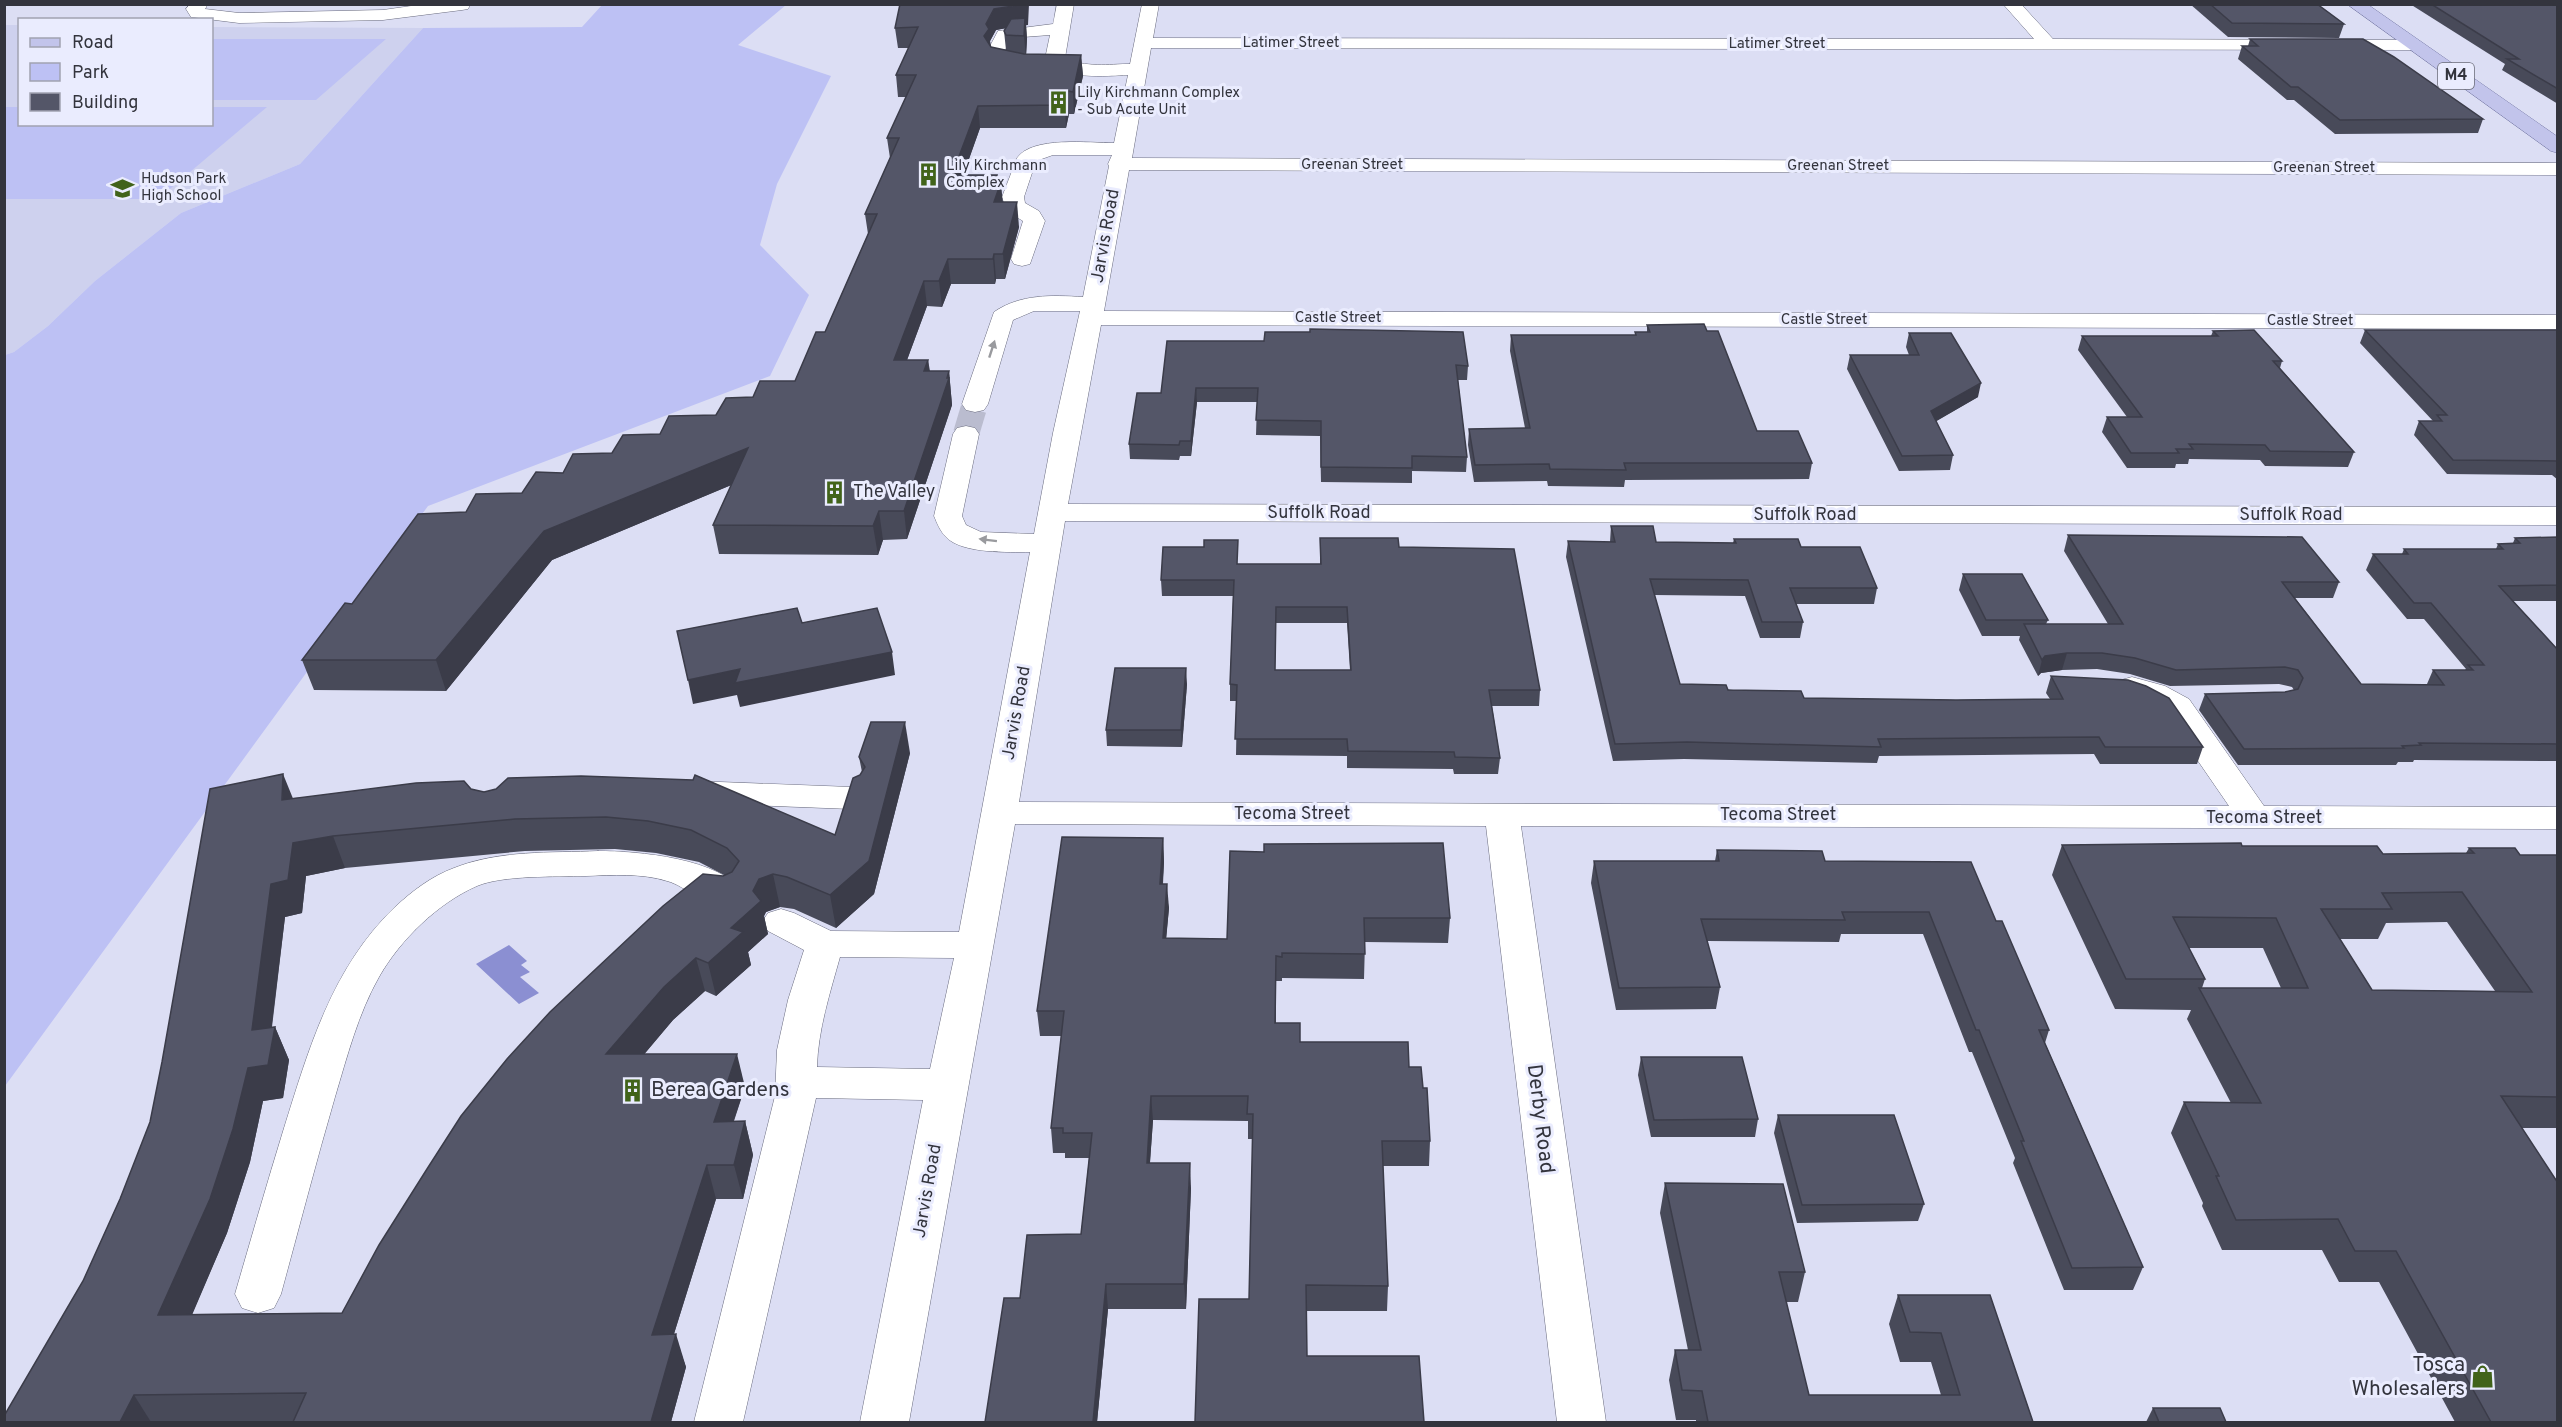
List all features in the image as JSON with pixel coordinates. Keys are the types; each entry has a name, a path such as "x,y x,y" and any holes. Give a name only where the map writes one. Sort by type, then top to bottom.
{"main road":[{"name":"M4","path":"2355,4 2558,147"}],"street":[{"path":"200,4 195,9 197,13 239,18 383,15 462,5"},
{"path":"1066,4 1055,54 1056,61 1063,66 1076,68"},
{"name":"Jarvis Road","path":"885,1422 947,1084 976,945 1065,433 1092,311 1151,4"},
{"path":"2011,4 2048,44"},
{"path":"1000,55 1004,35 1061,29"},
{"name":"Latimer Street","path":"1036,68 1076,68 1140,56 2048,44 2412,45"},
{"name":"Greenan Street","path":"1022,259 1034,221 1015,206 1013,197 1027,158 1044,140 1120,157 2558,168"},
{"name":"Castle Street","path":"975,404 1002,317 1023,305 1092,311 2558,322"},
{"name":"Suffolk Road","path":"966,434 948,516 952,527 961,535 985,540 1050,527 2558,516"},
{"path":"2107,683 2126,685 2192,702 2255,818"},
{"path":"660,791 851,798"},
{"name":"Tecoma Street","path":"999,813 2558,818"},
{"name":"Derby Road","path":"1502,815 1581,1422"},
{"path":"258,1294 326,1060 347,1006 367,964 393,932 435,893 468,867 486,870 585,863 640,866 680,872 725,894"},
{"path":"781,922 825,944 976,945"},
{"path":"718,1422 796,1096 797,1050 808,1000 825,944"},
{"path":"797,1082 947,1084"}],"shaded area":[{"name":"Hudson Park High School","path":"5,25 18,25 18,126 213,126 213,27 423,28 300,164 181,213 95,281 48,326 14,352 5,355"},
{"path":"509,945 527,961 521,965 530,972 520,977 539,993 519,1004 476,964"}],"green space":[{"path":"602,5 786,5 738,45 831,76 777,184 760,245 809,295 770,376 428,506 5,1086 5,355 14,352 48,326 95,281 181,213 300,164 423,28 582,27"},
{"path":"213,39 386,39 316,100 213,100"},
{"path":"5,107 18,107 18,126 213,126 213,107 267,107 158,199 5,199"}],"building":[{"path":"900,4 1026,4 994,9 986,24 989,29 984,36 991,47 1024,54 1081,55 1073,92 1068,91 1065,105 978,106 952,175 997,175 995,181 1001,182 994,202 1017,202 1003,254 994,254 993,259 948,259 939,281 924,281 894,360 928,360 924,371 949,371 947,378 949,378 904,511 879,511 873,526 713,525 748,448 544,531 436,660 302,660 345,603 352,604 418,514 466,512 476,494 522,493 536,472 563,473 573,454 612,453 623,435 660,434 669,416 716,415 726,398 753,397 760,381 795,381 816,332 825,332 877,214 865,214 899,138 887,138 916,75 896,75 918,27 895,28"},
{"path":"2210,4 2317,4 2344,24 2232,23"},
{"path":"2431,4 2558,4 2558,89 2507,59 2519,59"},
{"path":"1025,18 1024,36 1006,35 1004,31 1011,19"},
{"path":"2250,39 2363,39 2394,57 2483,119 2340,120 2298,87 2291,87 2242,46 2258,46"},
{"path":"1704,324 1707,331 1718,331 1757,431 1798,431 1812,463 1624,463 1626,470 1550,469 1549,464 1475,465 1469,429 1530,428 1511,335 1636,335 1635,332 1650,332 1647,325"},
{"path":"1310,329 1463,332 1468,366 1456,365 1467,457 1412,456 1412,468 1321,467 1321,421 1256,420 1258,388 1196,388 1191,441 1180,441 1179,445 1129,444 1137,393 1161,393 1167,341 1264,341 1265,332 1310,332"},
{"path":"2254,330 2282,361 2273,361 2354,452 2270,451 2265,445 2189,444 2193,449 2176,449 2179,453 2131,453 2107,417 2142,417 2082,336 2218,336 2213,331"},
{"path":"2365,330 2558,330 2558,461 2453,460 2419,421 2442,421 2437,415 2447,415"},
{"path":"1909,333 1951,333 1981,383 1931,411 1953,455 1902,456 1850,355 1919,355"},
{"path":"1611,526 1653,526 1656,542 1736,543 1734,539 1798,539 1801,547 1860,547 1877,588 1790,588 1803,622 1762,622 1748,580 1650,579 1680,684 1726,685 1728,690 1801,691 1804,698 1956,700 2063,699 2051,676 2128,680 2169,698 2203,747 2105,747 2099,737 1878,739 1881,747 1687,742 1615,744 1568,541 1615,542"},
{"path":"2068,535 2302,537 2339,582 2282,582 2361,684 2444,685 2433,670 2473,670 2468,665 2484,665 2431,603 2414,603 2373,554 2408,554 2404,549 2503,549 2498,544 2520,543 2515,538 2558,537 2558,585 2499,586 2558,650 2558,744 2419,743 2421,745 2402,746 2404,748 2244,749 2205,694 2285,692 2298,689 2303,678 2298,670 2285,667 2176,670 2135,658 2102,653 2067,653 2045,656 2042,660 2024,624 2123,624"},
{"path":"1320,538 1398,538 1399,547 1514,549 1540,690 1489,690 1500,758 1455,757 1454,752 1348,751 1347,739 1235,739 1237,685 1230,684 1234,580 1161,580 1163,547 1204,547 1204,540 1238,540 1237,564 1321,564","holes":["1276,607 1347,607 1351,670 1275,670"]},
{"path":"1963,574 2022,574 2048,620 1986,620"},
{"path":"797,608 802,623 877,608 892,652 735,683 740,669 688,680 677,631"},
{"path":"1115,668 1186,668 1181,730 1106,730"},
{"name":"Berea Gardens","path":"871,722 905,722 869,861 830,895 787,877 773,874 759,879 753,891 761,901 731,928 743,932 708,963 696,958 664,987 606,1054 737,1054 714,1122 745,1121 734,1165 707,1165 652,1335 676,1334 651,1422 293,1422 306,1393 134,1395 120,1422 4,1422 4,1416 83,1281 120,1199 150,1122 210,789 283,774 282,800 416,783 464,781 471,789 484,792 496,789 508,778 581,776 693,780 695,775 835,835 853,778 860,775 865,767 859,757","holes":["606,817 648,821 691,830 727,848 739,861 732,872 723,876 703,874 663,906 550,1012 507,1059 461,1116 379,1245 342,1313 158,1315 210,1199 233,1129 248,1068 268,1065 275,1027 252,1030 271,884 288,880 293,843 333,836 515,819"]},
{"path":"1062,837 1163,838 1160,884 1167,884 1163,938 1227,939 1230,851 1264,852 1264,844 1443,843 1450,918 1364,918 1365,954 1282,953 1282,957 1276,956 1275,1023 1300,1023 1300,1042 1408,1042 1409,1067 1421,1067 1423,1088 1427,1088 1430,1141 1382,1141 1388,1286 1306,1285 1307,1356 1419,1356 1424,1422 1195,1422 1199,1299 1249,1299 1253,1114 1247,1114 1248,1096 1151,1096 1147,1163 1190,1163 1184,1284 1106,1284 1093,1422 985,1422 1004,1298 1020,1298 1027,1235 1081,1234 1092,1133 1063,1133 1063,1128 1051,1128 1064,1011 1037,1011"},
{"path":"2241,843 2242,846 2377,846 2383,854 2474,853 2469,848 2515,848 2520,855 2556,855 2558,857 2558,1097 2501,1096 2558,1183 2558,1422 2491,1422 2396,1251 2355,1251 2338,1219 2236,1220 2216,1176 2219,1176 2184,1102 2261,1103 2199,988 2308,988 2276,918 2173,917 2205,979 2126,979 2062,845","holes":["2462,892 2532,992 2372,990 2321,909 2392,909 2382,893"]},
{"path":"1717,850 1822,851 1825,861 1971,862 1996,921 2002,921 2049,1030 2039,1030 2143,1267 2072,1268 2021,1141 2024,1141 1979,1030 1976,1030 1929,912 1842,912 1845,920 1701,919 1720,987 1619,988 1594,861 1719,861"},
{"path":"1641,1057 1742,1057 1758,1119 1654,1120"},
{"path":"1778,1115 1894,1115 1924,1204 1802,1205"},
{"path":"1665,1183 1783,1184 1805,1272 1779,1272 1809,1395 1960,1395 1941,1333 1910,1332 1898,1295 1990,1295 2033,1422 1708,1422 1702,1391 1682,1390 1675,1350 1701,1350"},
{"path":"2153,1408 2220,1408 2226,1422 2159,1422"}],"tunnel":[{"path":"966,434 975,404"}],"place":[{"name":"Lily Kirchmann Complex - Sub Acute Unit","path":"1059,102"},
{"name":"Lily Kirchmann Complex","path":"928,175"},
{"name":"Hudson Park High School","path":"123,188"},
{"name":"The Valley","path":"835,492"},
{"name":"Berea Gardens","path":"633,1090"},
{"name":"Tosca Wholesalers","path":"2483,1377"}]}
